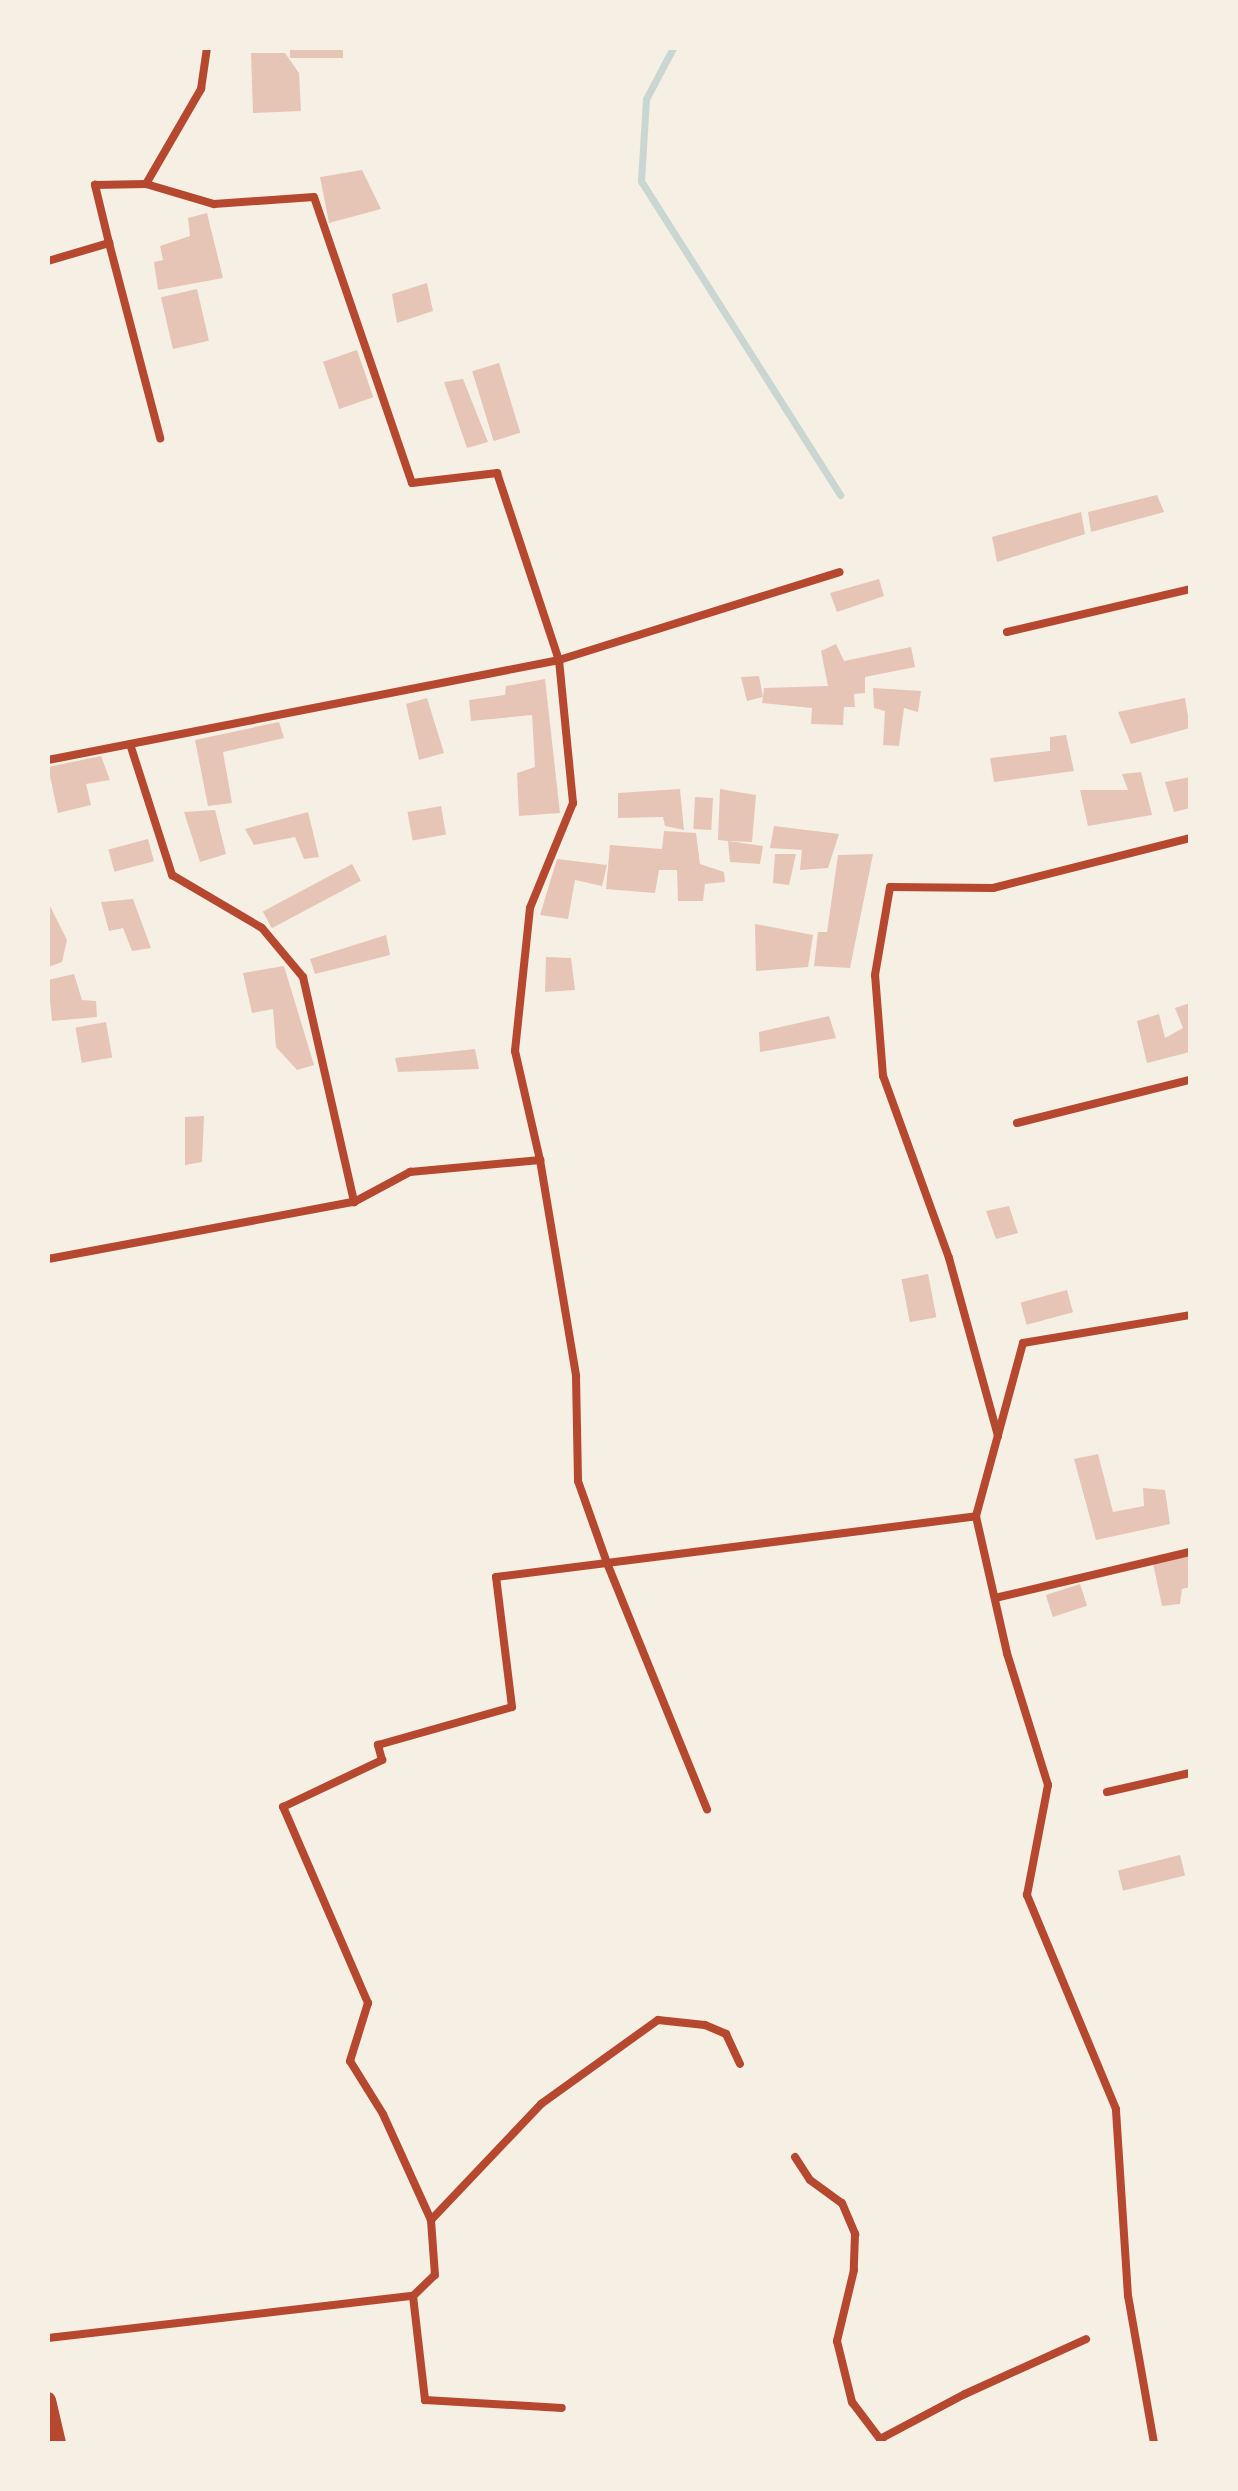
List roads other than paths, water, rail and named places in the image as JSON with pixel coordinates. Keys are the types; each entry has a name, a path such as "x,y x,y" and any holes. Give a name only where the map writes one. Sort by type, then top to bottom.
{"main road":[{"path":"49,2407 58,2443"}],"street":[{"path":"146,184 201,89 207,48"},
{"path":"160,438 95,185 146,184 214,204 314,197 412,483 497,473 559,660 573,803 530,908 515,1051 540,1160 576,1376 578,1481 607,1563 707,1809"},
{"path":"48,261 109,243"},
{"path":"48,760 559,660 839,572"},
{"path":"1007,632 1190,589"},
{"path":"130,744 172,875 262,928 303,977 354,1202"},
{"path":"998,1436 949,1258 883,1076 875,975 890,887 993,888 1190,838"},
{"path":"1017,1123 1190,1080"},
{"path":"48,1259 354,1202 410,1172 540,1160"},
{"path":"1154,2443 1128,2296 1116,2109 1027,1895 1048,1785 1007,1653 976,1516 1023,1343 1190,1315"},
{"path":"48,2338 413,2296 435,2275 431,2220 383,2114 350,2061 368,2003 283,1807 382,1760 378,1745 512,1707 496,1577 976,1516"},
{"path":"995,1598 1190,1552"},
{"path":"1107,1792 1190,1773"},
{"path":"431,2220 541,2104 658,2020 705,2025 726,2034 740,2064"},
{"path":"795,2157 810,2180 842,2203 855,2234 854,2270 837,2341 852,2402 882,2441 965,2394 1086,2339"},
{"path":"413,2296 425,2400 562,2408"}],"waterway":[{"path":"673,48 646,99 641,181 840,495"}]}
